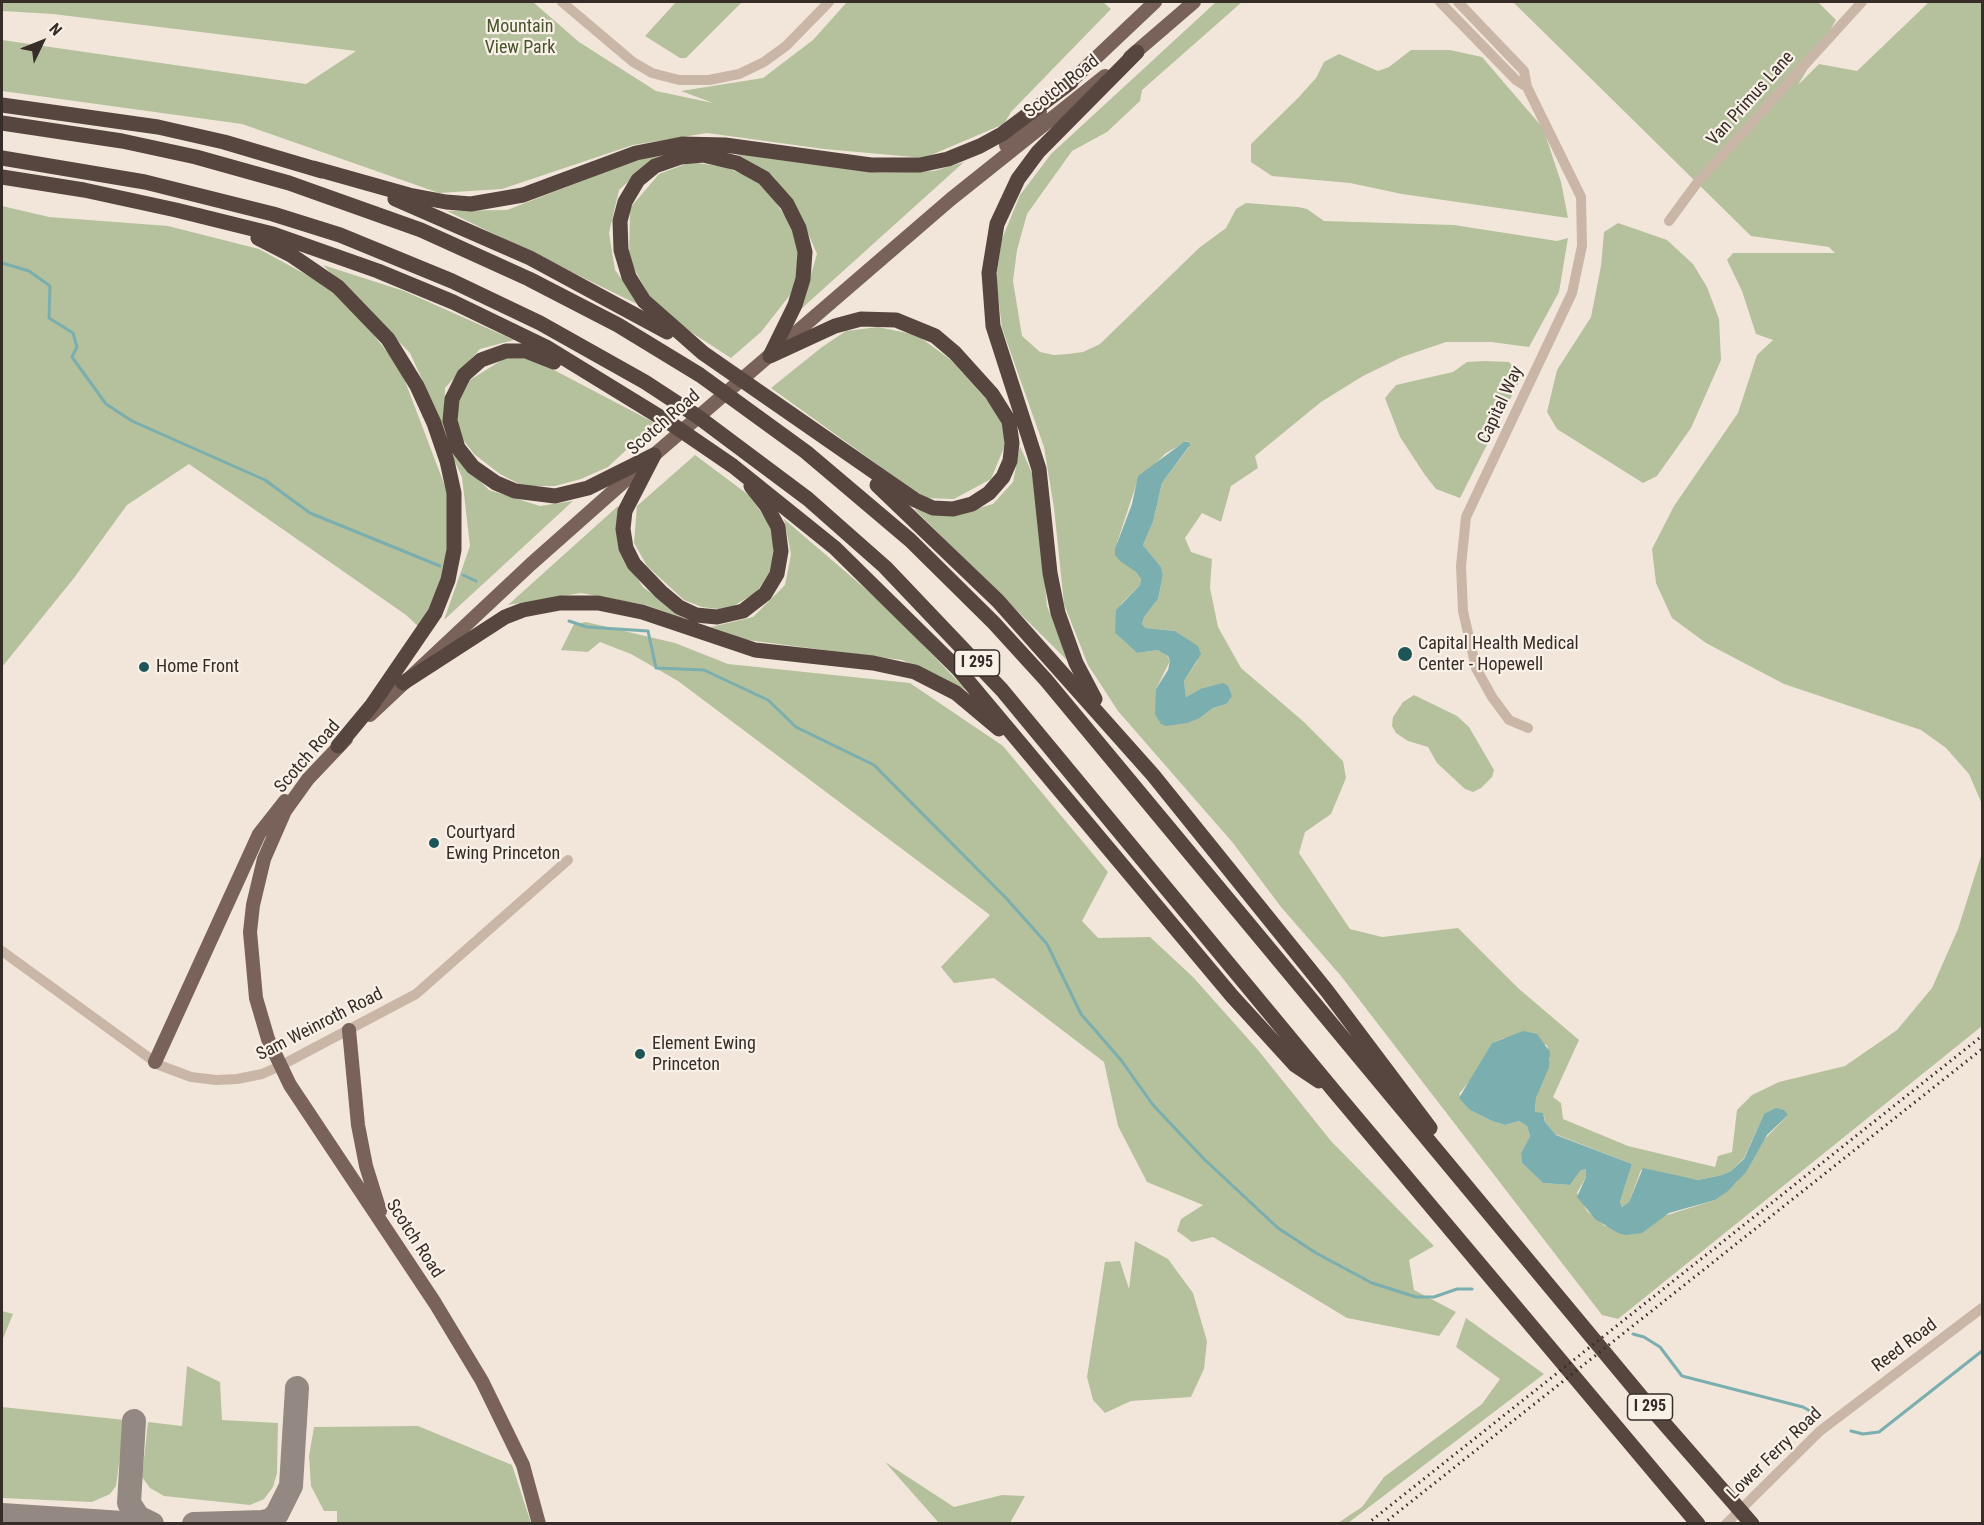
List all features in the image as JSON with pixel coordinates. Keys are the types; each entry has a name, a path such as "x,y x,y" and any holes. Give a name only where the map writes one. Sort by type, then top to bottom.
{"highway":[{"path":"1123,741 1086,683 1058,613 1050,573 1036,458 997,338 988,287 994,234 1015,183 1038,153 1137,52"},
{"path":"2,105 167,129 408,195 471,204 524,195 636,153 682,144 725,145 871,165 920,165 948,159 1002,134 1071,82"},
{"name":"I 295","path":"2,123 122,141 196,157 300,186 421,230 529,279 618,325 700,375 806,452 910,540 994,623 1046,680 1551,1288 1752,1524"},
{"path":"697,155 722,158 758,174 783,198 799,228 805,252 803,279 795,305 770,356 851,320 876,318 907,323 941,340 984,385 1005,413 1012,443 1007,469 989,493 969,505 945,509 915,500 703,353 670,327 639,295 624,264 620,231 625,202 642,176 665,162 697,155"},
{"name":"I 295","path":"2,158 145,182 273,214 340,236 452,281 540,323 619,366 697,416 769,468 856,540 943,626 1032,725 1334,1091 1698,1524"},
{"path":"313,168 425,211 510,248 591,289 703,353"},
{"path":"2,177 84,190 273,234 417,286 546,347 708,450 783,503 892,601 958,669 1258,1025 1295,1065 1334,1091"},
{"path":"196,216 260,238 327,278 357,304 388,339 404,364 434,423 447,461 454,493 456,534 451,566 441,601 423,633 372,705 338,746"},
{"path":"650,411 551,360 526,351 510,350 484,358 467,371 453,394 450,421 456,444 473,467 496,483 529,495 570,494 588,488 654,455"},
{"path":"818,434 928,531 966,568 1032,637 1123,741 1327,991 1551,1288"},
{"path":"654,455 625,511 624,536 628,552 642,573 679,607 700,616 722,617 747,609 768,591 778,570 782,546 777,523 766,505 748,484 708,450"},
{"path":"403,683 482,630 523,610 573,603 627,608 746,648 885,664 936,681 973,705 996,726 1096,833"}],"main road":[{"name":"Scotch Road","path":"951,199 1155,2"},
{"name":"Scotch Road","path":"539,1524 523,1465 497,1408 462,1346 303,1104 280,1066 268,1040 256,998 250,932 258,882 270,845 285,811 308,779 338,746 531,564 951,199 1137,52 1194,2"},
{"path":"155,1062 259,834 274,813 308,779"},
{"path":"349,1030 358,1125 366,1166 380,1212 395,1243"}],"street":[{"path":"562,2 633,62 652,73 689,80 709,80 739,74 764,62 786,46 829,2"},
{"name":"Capital Way","path":"1440,2 1516,80 1527,87"},
{"name":"Capital Way","path":"1458,2 1524,71 1527,87 1581,197 1582,246 1572,293 1466,517 1461,566 1463,611 1476,668 1492,697 1509,720 1528,728"},
{"name":"Van Primus Lane","path":"1669,221 1697,183 1862,2"},
{"name":"Sam Weinroth Road","path":"2,951 155,1062 183,1074 216,1080 250,1077 280,1066 425,987 568,861"},
{"name":"Reed Road","path":"1847,1409 1983,1308"},
{"name":"Lower Ferry Road","path":"1726,1524 1794,1455 1847,1409"}],"green space":[{"name":"Mountain View Park","path":"2,2 533,2 579,42 656,91 713,103 681,91 763,78 813,40 847,2 1103,2 1111,9 1011,112 1004,124 924,158 824,149 707,133 633,145 502,189 439,193 242,124 2,91 2,40 306,84 356,51 53,14 2,11"},
{"path":"676,2 742,2 686,58 680,58 645,36"},
{"path":"1216,2 1242,2 1142,90 1140,101 1107,132 1072,151 1027,214 1017,250 1013,281 1022,336 1040,352 1054,355 1083,352 1100,344 1199,248 1226,228 1236,209 1246,203 1307,209 1324,221 1454,225 1557,241 1568,238 1559,292 1529,347 1491,342 1446,342 1402,357 1363,376 1321,402 1255,456 1258,468 1231,486 1221,522 1202,513 1185,538 1191,552 1212,559 1210,588 1218,627 1241,668 1304,722 1343,761 1346,778 1331,814 1305,832 1299,853 1350,929 1382,937 1458,928 1518,988 1579,1040 1553,1097 1561,1103 1563,1119 1628,1146 1715,1167 1718,1156 1732,1152 1737,1110 1752,1095 1779,1082 1845,1066 1897,1030 1932,988 1958,929 1982,853 1982,1026 1618,1319 1602,1315 1341,976 1281,907 1233,843 1118,711 1088,665 1064,604 1054,508 1044,447 1002,328 996,278 1002,239 1020,195 1051,154","holes":["1188,441 1189,447 1162,483 1153,522 1143,545 1161,567 1163,575 1158,599 1144,617 1142,624 1144,628 1175,631 1198,647 1197,661 1184,681 1186,697 1200,689 1226,704 1213,708 1200,718 1156,689 1170,661 1165,652 1158,650 1137,653 1115,633 1121,604 1140,585 1141,579 1117,543 1137,482 1166,453","1504,1038 1547,1045 1550,1059 1536,1098 1535,1113 1544,1115 1545,1122 1555,1134 1632,1164 1620,1202 1622,1207 1629,1202 1641,1170 1698,1180 1722,1175 1731,1171 1744,1158 1764,1114 1788,1115 1760,1144 1737,1182 1715,1200 1664,1216 1605,1226 1587,1211 1577,1193 1586,1177 1586,1168 1581,1170 1570,1185 1543,1183 1522,1163 1521,1153 1530,1136 1527,1126 1519,1121 1505,1125 1492,1121 1470,1110 1459,1094 1472,1078 1492,1043"]},
{"path":"1513,2 1818,2 1836,20 1798,85 1819,64 1857,71 1929,2 1982,2 1982,814 1981,802 1969,774 1946,748 1921,730 1784,684 1706,643 1672,618 1656,583 1652,549 1674,506 1738,413 1757,355 1773,340 1756,334 1742,291 1727,260 1733,253 1835,253 1829,247 1751,236"},
{"path":"1411,50 1450,50 1482,57 1543,128 1561,182 1568,218 1402,194 1350,183 1272,176 1251,162 1251,144 1316,78 1324,62 1339,54 1378,71 1389,67"},
{"path":"674,151 642,169 619,190 609,233 615,270 641,306 447,211 507,210 636,160"},
{"path":"732,151 880,173 934,171 964,162 801,309 817,254 798,210 772,175"},
{"path":"691,162 725,167 757,180 773,198 792,227 801,267 790,295 761,332 731,358 683,327 650,298 629,259 630,208 659,174"},
{"path":"2,206 49,217 168,226 259,249 340,293 400,368 448,494 447,568 420,628 406,615 189,464 127,505 74,578 2,667"},
{"path":"1618,223 1667,240 1693,264 1707,287 1719,319 1721,360 1691,428 1657,476 1643,483 1557,429 1547,412 1557,370 1591,317 1601,266 1604,232"},
{"path":"323,265 404,291 514,340 480,349 445,388 444,427 410,353"},
{"path":"878,327 917,335 951,360 1002,417 1005,445 991,479 954,499 924,498 771,388 846,331"},
{"path":"505,358 533,359 655,423 608,467 581,479 555,486 523,486 500,474 474,454 458,433 457,405 470,380"},
{"path":"1467,362 1509,362 1522,376 1460,498 1436,489 1425,475 1400,437 1385,398 1396,385 1453,372"},
{"path":"1020,446 1036,482 1047,606 1069,662 914,509 958,514 993,504 1013,482"},
{"path":"449,449 489,490 540,506 573,501 444,620 470,546 462,477"},
{"path":"695,455 750,496 775,533 771,570 756,593 726,610 702,607 684,600 647,566 634,543 637,506"},
{"path":"618,506 620,551 643,587 685,619 646,605 581,593 508,605"},
{"path":"784,519 889,609 966,690 902,660 747,640 711,627 753,617 785,585 791,554"},
{"path":"586,622 675,643 728,664 910,683 1003,746 1108,872 1082,921 1098,938 1150,937 1193,977 1258,1050 1331,1141 1434,1246 1409,1260 1414,1290 1456,1312 1439,1336 1347,1318 1213,1237 1192,1242 1177,1231 1181,1219 1203,1205 1147,1182 1118,1126 1104,1062 994,978 954,983 941,967 990,915 678,681 631,654 600,642 588,652 561,650 574,624"},
{"path":"1414,695 1457,716 1469,727 1494,770 1492,777 1481,788 1473,792 1465,789 1437,763 1428,747 1408,741 1396,733 1392,726 1393,717 1403,702"},
{"path":"1135,1241 1168,1259 1193,1293 1207,1341 1204,1369 1191,1397 1131,1401 1105,1413 1093,1400 1087,1377 1105,1262 1120,1261 1129,1289"},
{"path":"2,1311 13,1314 2,1341"},
{"path":"1466,1318 1544,1374 1348,1523 1338,1523 1362,1507 1384,1477 1482,1404 1500,1379 1456,1347"},
{"path":"187,1366 220,1382 222,1420 278,1423 277,1473 273,1487 264,1499 250,1505 164,1496 150,1488 142,1477 148,1422 182,1426"},
{"path":"2,1407 125,1420 116,1486 110,1494 92,1502 2,1498"},
{"path":"418,1426 512,1465 531,1523 337,1523 337,1511 324,1511 311,1486 309,1456 314,1427"},
{"path":"885,1462 954,1507 1002,1495 1025,1496 1010,1523 939,1523"}],"water":[{"path":"1184,442 1189,442 1190,445 1162,483 1153,522 1143,545 1161,567 1163,575 1158,599 1144,617 1142,624 1145,628 1175,631 1198,646 1201,654 1184,681 1186,697 1200,689 1223,683 1228,686 1232,696 1226,704 1213,708 1200,718 1187,723 1166,726 1161,724 1155,714 1156,689 1168,670 1170,661 1168,656 1158,650 1137,653 1115,633 1116,610 1140,585 1141,579 1136,572 1120,561 1115,555 1115,549 1132,504 1138,476"},
{"path":"1523,1031 1537,1034 1550,1052 1549,1067 1536,1098 1535,1112 1543,1113 1545,1122 1556,1135 1632,1164 1620,1202 1622,1207 1629,1202 1643,1168 1698,1180 1722,1175 1731,1171 1744,1159 1764,1114 1776,1108 1784,1110 1788,1115 1767,1135 1746,1172 1728,1191 1715,1200 1669,1213 1642,1233 1626,1235 1618,1233 1595,1219 1577,1197 1586,1177 1586,1169 1581,1170 1570,1185 1543,1183 1522,1163 1521,1153 1530,1136 1527,1126 1519,1121 1505,1125 1492,1121 1470,1110 1459,1098 1492,1043"}],"waterway":[{"path":"2,263 29,271 50,286 49,318 73,333 77,347 72,357 106,404 132,421 265,480 310,513 440,566"},
{"path":"463,575 476,581"},
{"path":"569,621 587,627 648,631 656,668 704,670 768,700 796,727 874,765 1006,898 1047,944 1081,1014 1121,1060 1153,1105 1204,1159 1278,1228 1316,1253 1372,1283 1416,1297 1434,1297 1457,1289 1472,1289"},
{"path":"1633,1334 1644,1337 1660,1347 1682,1376 1803,1407 1819,1416"},
{"path":"1851,1431 1863,1434 1879,1432 1982,1351"}],"taxiway":[{"path":"194,1524 263,1522 271,1520 277,1514 291,1486 297,1388"},
{"path":"134,1421 129,1503 138,1517 152,1524"},
{"path":"2,1515 138,1524"}],"railway":[{"path":"1367,1524 1982,1036"},
{"path":"1383,1524 1982,1049"}],"place":[{"name":"Capital Health Medical Center - Hopewell","path":"1405,654"},
{"name":"Home Front","path":"144,667"},
{"name":"Courtyard Ewing Princeton","path":"434,843"},
{"name":"Element Ewing Princeton","path":"640,1054"}]}
